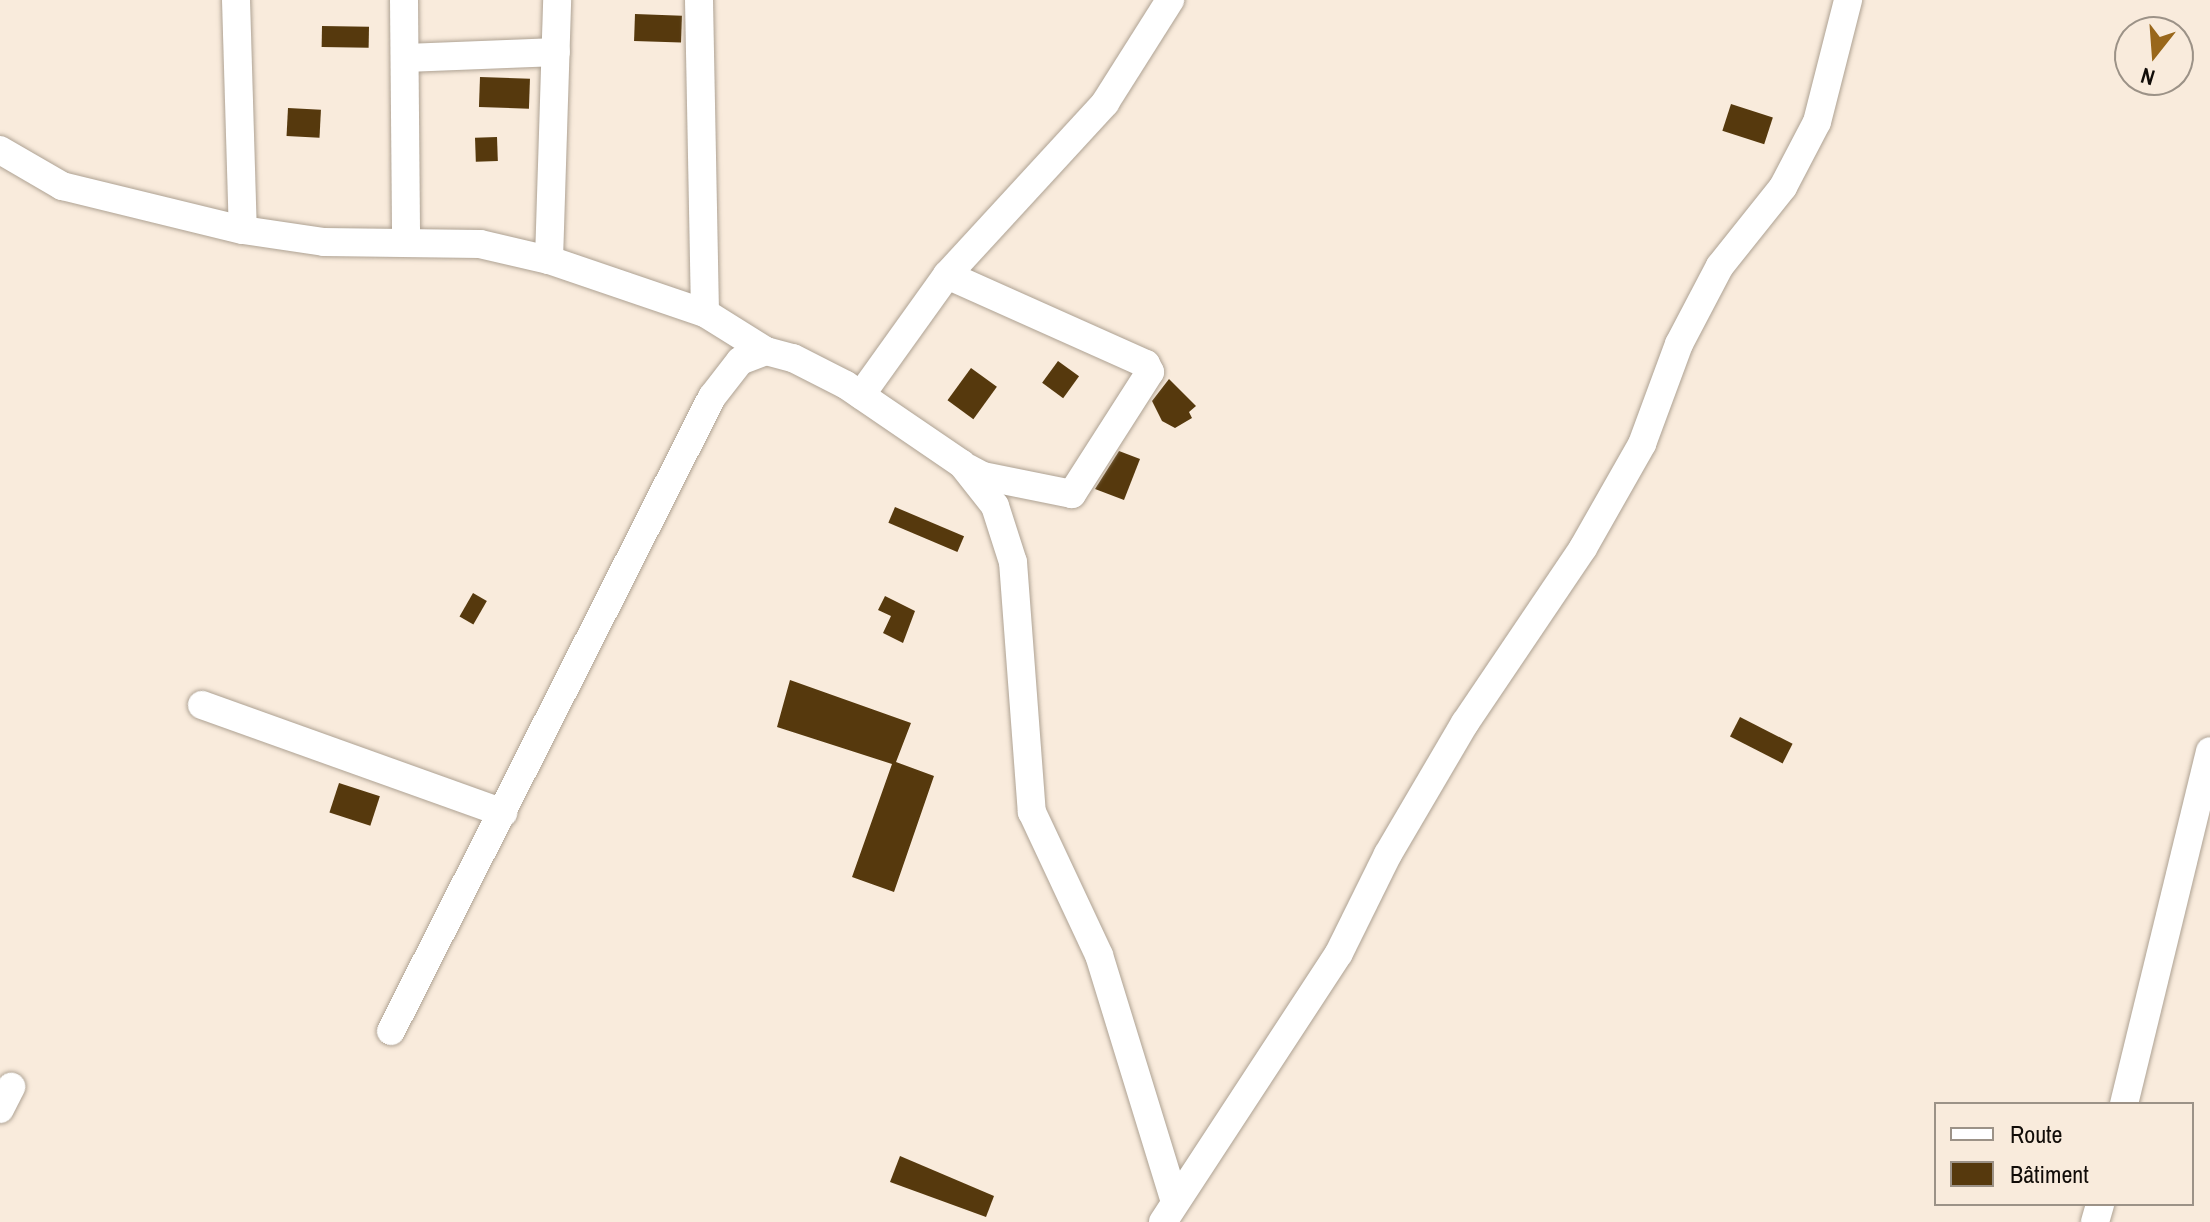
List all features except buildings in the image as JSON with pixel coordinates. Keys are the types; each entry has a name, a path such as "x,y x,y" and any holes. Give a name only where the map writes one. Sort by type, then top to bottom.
{"street":[{"path":"236,0 243,230"},
{"path":"404,0 407,58 406,240"},
{"path":"549,260 557,0"},
{"path":"699,0 705,313"},
{"path":"861,395 947,275 1105,103 1170,0"},
{"path":"1169,1212 1331,965 1388,854 1465,723 1583,548 1642,444 1679,344 1720,266 1783,187 1817,122 1848,0"},
{"path":"407,58 556,52"},
{"path":"0,150 62,186 243,230 324,242 406,240 480,244 549,260 705,313 766,351 793,358 861,395 983,476 1072,494 1150,372 1146,364 947,275"},
{"path":"391,1031 712,397 740,361 766,351"},
{"path":"962,464 995,506 1013,562 1032,812 1099,955 1169,1212"},
{"path":"202,705 503,813"},
{"path":"2124,1102 2210,751"}]}
